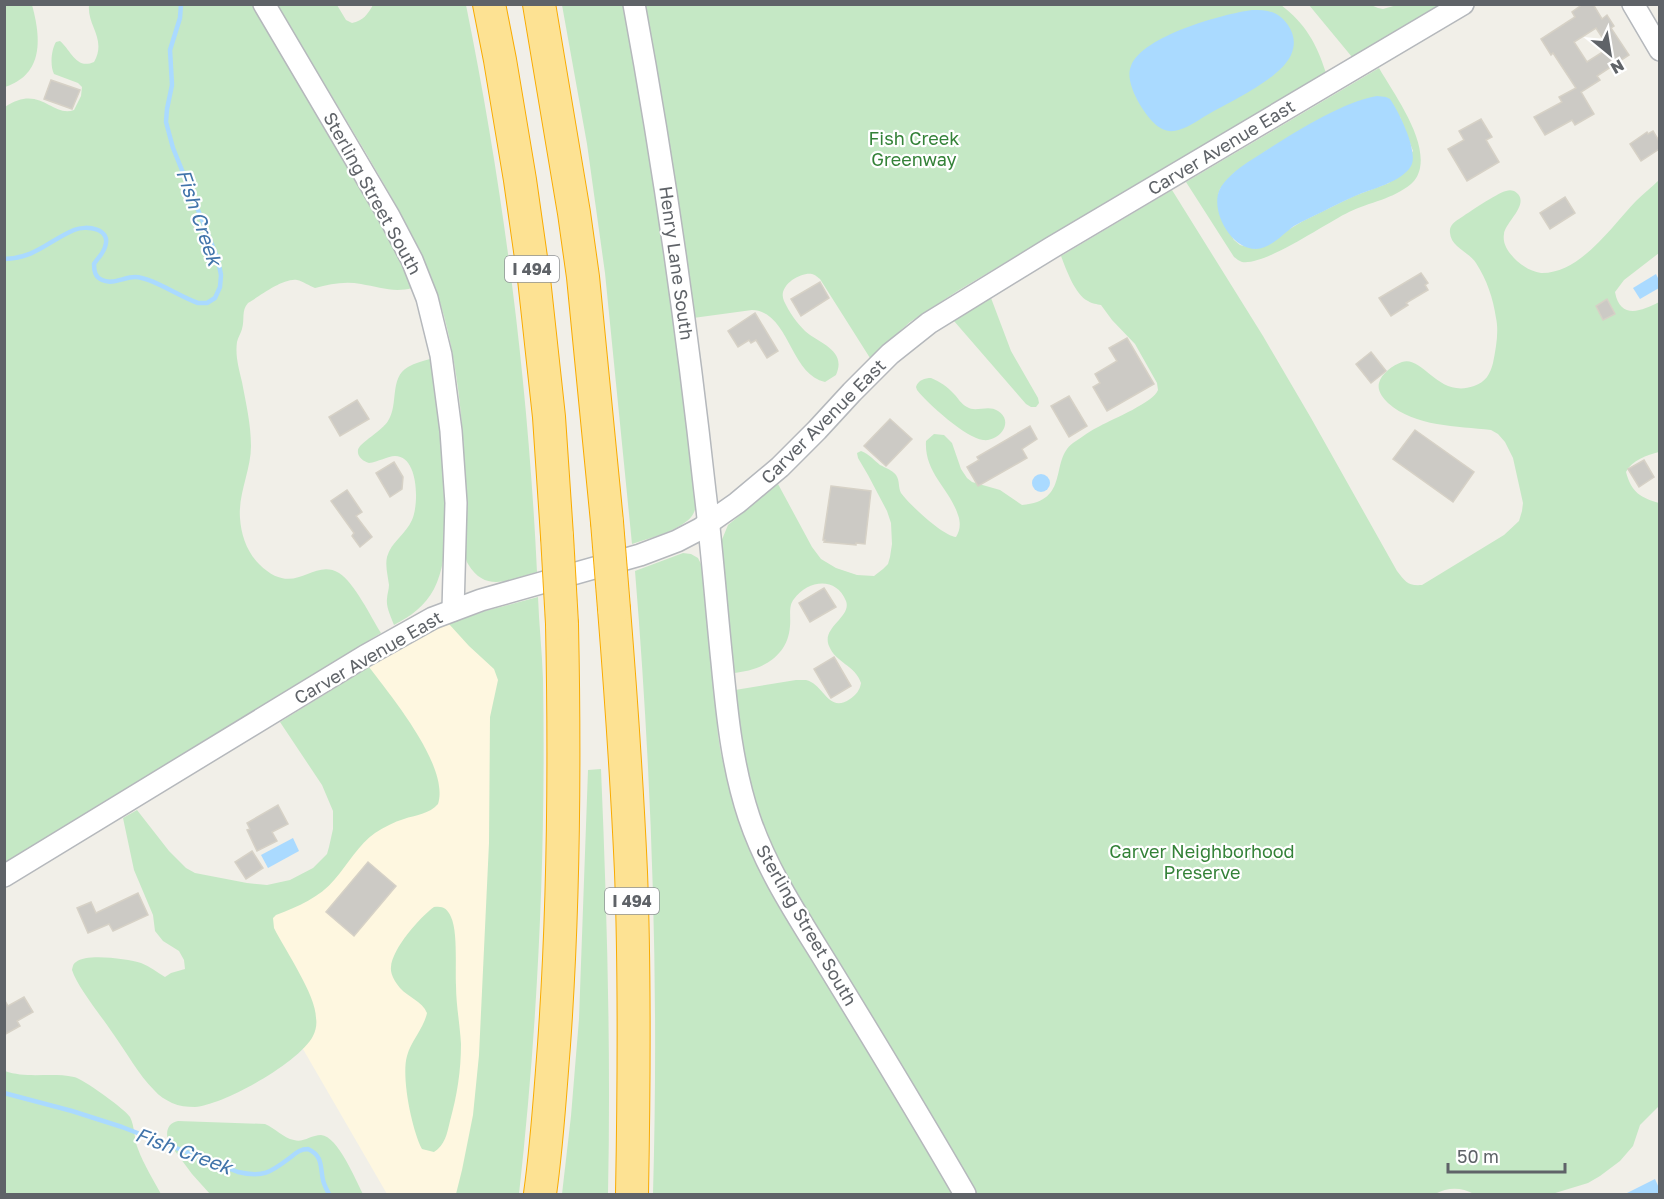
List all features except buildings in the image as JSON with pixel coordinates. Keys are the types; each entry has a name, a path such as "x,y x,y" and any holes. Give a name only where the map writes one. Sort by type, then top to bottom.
{"highway":[{"name":"I 494","path":"489,4 518,169 534,279 549,417 562,624 563,862 555,1029 540,1194"},
{"name":"I 494","path":"539,4 582,266 614,609 631,873 634,1025 632,1194"}],"street":[{"name":"Sterling Street South","path":"264,4 389,216 412,260 427,298 441,355 451,431 456,503 453,610"},
{"name":"Henry Lane South","path":"634,4 662,161 685,320 709,523"},
{"name":"Carver Avenue East","path":"4,876 387,643 433,618 495,596 640,555 677,541 709,523 780,467 883,361 928,323 1463,4"},
{"path":"1633,4 1659,50"},
{"name":"Sterling Street South","path":"709,523 731,743 741,792 753,829 766,861 778,882 965,1194"}],"shaded area":[{"path":"506,605 504,1194 387,1194 234,930 314,883 384,798 323,695 437,629"}],"green space":[{"path":"4,5 32,5 38,42 33,64 27,73 18,81 5,87"},
{"path":"89,5 252,5 381,222 412,288 393,290 349,283 315,288 302,281 291,280 272,288 248,303 242,331 237,340 238,362 251,438 249,464 240,509 245,543 259,564 272,574 283,578 293,578 329,569 339,573 356,592 381,633 5,863 5,107 27,98 44,102 59,110 74,110 81,96 82,87 78,83 54,74 52,54 54,45 60,41 78,61 88,64 94,62 98,39 89,13"},
{"path":"277,5 337,5 346,20 352,23 365,17 373,5 466,5 503,216 521,358 537,572 491,582 475,573 466,560 465,465 461,415 450,340 437,294 400,212"},
{"name":"Fish Creek Greenway","path":"562,5 1281,5 1297,19 1309,35 1326,73 959,290 910,322 870,358 820,279 815,275 807,274 791,281 783,295 793,317 805,331 830,348 838,359 836,375 825,382 813,377 804,368 782,331 764,313 752,310 693,318 697,504 691,518 675,529 632,544 605,273 587,144"},
{"path":"1309,5 1371,5 1383,9 1397,5 1441,5 1352,57"},
{"path":"1379,68 1414,130 1421,156 1417,176 1404,189 1349,212 1280,251 1252,261 1242,262 1234,257 1186,182","holes":["1400,117 1413,151 1389,183 1354,196 1303,221 1256,249 1240,245 1234,240 1221,217 1218,195 1220,189 1233,174 1266,151 1318,121"]},
{"name":"Carver Neighborhood Preserve","path":"1659,180 1659,253 1624,280 1615,292 1622,307 1627,310 1639,310 1659,302 1659,452 1636,461 1626,472 1631,485 1638,493 1659,503 1659,1106 1640,1125 1633,1146 1620,1161 1600,1176 1588,1183 1552,1194 1474,1194 1454,1189 1435,1194 973,1194 795,896 767,839 751,791 742,751 735,690 806,680 831,701 843,703 854,696 860,688 861,683 855,672 836,656 829,646 829,633 845,612 846,601 836,587 829,584 807,588 792,602 788,637 778,654 763,665 732,673 721,542 728,525 778,484 812,547 821,559 836,568 857,575 874,576 888,564 892,544 891,523 857,453 864,452 893,472 897,477 901,493 911,504 935,526 956,537 960,527 958,515 933,472 926,452 926,441 934,434 944,435 952,443 961,469 972,482 1000,490 1022,505 1037,502 1047,496 1057,479 1066,451 1073,443 1141,405 1158,390 1157,383 1135,344 1101,305 1083,298 1072,281 1061,256 1172,190 1263,336 1397,571 1407,582 1422,585 1504,535 1519,521 1523,503 1513,458 1498,434 1491,430 1437,424 1411,417 1388,403 1382,397 1379,389 1380,380 1385,373 1402,362 1417,365 1451,387 1474,386 1482,382 1490,371 1497,334 1491,296 1476,263 1451,238 1451,226 1496,195 1510,190 1514,191 1521,201 1517,212 1505,229 1504,242 1507,249 1517,261 1531,270 1541,273 1555,271 1569,266 1594,247 1636,201"},
{"path":"991,298 1011,351 1038,398 1039,403 1036,407 1026,404 954,321"},
{"path":"430,359 443,463 444,555 439,578 426,601 394,625 387,605 389,585 386,560 392,547 412,520 416,504 413,472 403,458 392,456 369,463 358,455 358,450 388,421 393,407 396,384 402,372 419,362"},
{"path":"931,378 946,386 961,403 971,409 990,408 998,411 1005,420 1003,430 994,438 983,440 957,427 917,390 916,387 920,381"},
{"path":"683,553 698,558 703,568 718,735 736,808 956,1194 653,1194 655,1038 653,882 646,726 635,571"},
{"path":"538,597 544,744 542,873 536,1002 519,1194 456,1194 473,1115 479,1055 489,843 490,717 498,680 494,669 449,624 485,611"},
{"path":"369,667 404,713 427,752 439,789 438,804 427,812 397,822 375,833 322,891 308,901 273,918 274,928 306,985 315,1008 316,1029 305,1046 278,1069 224,1099 195,1107 172,1103 158,1094 143,1077 85,994 72,970 74,964 81,959 98,957 141,963 165,977 185,969 184,960 179,951 163,941 155,931 153,915 134,870 123,818 137,810 169,851 186,868 195,873 267,885 290,880 313,868 327,854 333,829 333,811 322,785 280,722"},
{"path":"601,769 608,982 608,1194 562,1194 579,1019 588,770"},
{"path":"434,907 442,907 446,910 453,923 461,1044 457,1093 445,1139 434,1152 422,1149 418,1140 408,1103 405,1077 407,1056 427,1013 422,1005 400,988 391,970 396,951 401,943"},
{"path":"5,1071 22,1075 74,1077 127,1113 133,1125 138,1149 161,1194 5,1194"},
{"path":"178,1121 265,1124 297,1141 317,1135 327,1137 340,1151 363,1194 210,1194 169,1143 168,1129 171,1124"}],"water":[{"path":"1252,10 1272,12 1288,25 1294,43 1293,51 1285,64 1254,89 1187,127 1171,131 1156,125 1149,118 1132,88 1129,73 1138,55 1150,45 1185,28 1222,16"},
{"path":"1377,96 1390,99 1407,132 1413,160 1407,172 1394,181 1355,196 1297,224 1266,247 1256,249 1247,247 1231,236 1225,228 1218,209 1219,191 1224,182 1248,162 1311,123 1345,106"},
{"path":"1656,274 1659,288 1640,299 1633,288"},
{"path":"1041,474 1047,477 1050,483 1047,489 1041,492 1035,489 1032,483 1035,477"},
{"path":"293,838 299,851 268,868 261,855"},
{"path":"1655,1179 1659,1194 1627,1193"}],"waterway":[{"name":"Fish Creek","path":"4,259 25,256 74,230 91,228 101,232 106,241 103,252 94,264 95,274 100,279 110,282 131,277 142,278 198,303 207,303 215,298 220,287 221,275 218,260 173,148 166,122 172,85 170,50 180,18 181,4"},
{"name":"Fish Creek","path":"4,1093 122,1127 247,1174 267,1172 278,1167 299,1151 308,1149 319,1158 323,1182 329,1194"}]}
